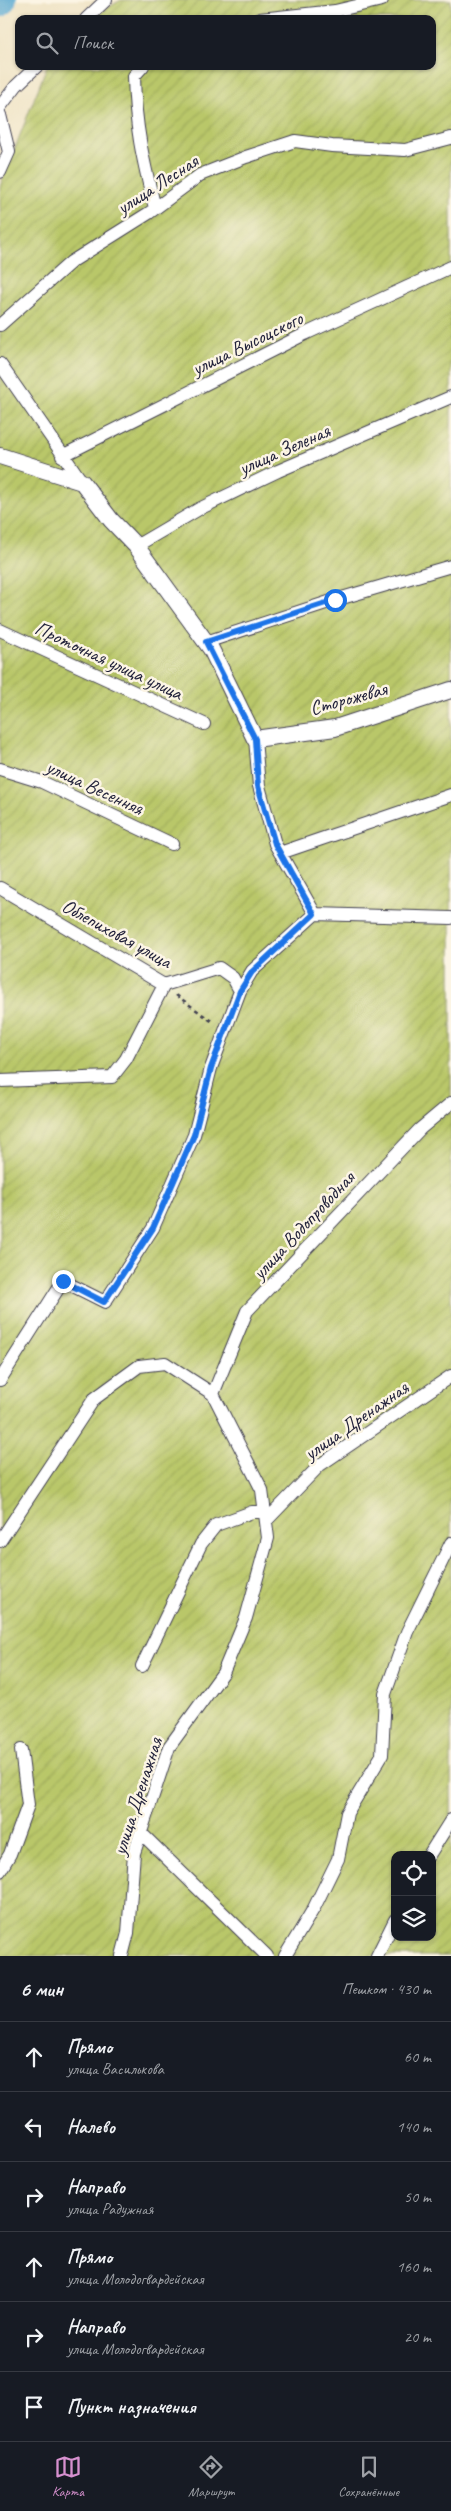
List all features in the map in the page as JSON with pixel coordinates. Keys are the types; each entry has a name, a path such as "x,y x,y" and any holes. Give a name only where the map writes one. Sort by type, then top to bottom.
{"street":[{"path":"90,15 106,0"},
{"path":"298,15 335,11 382,0"},
{"path":"0,107 16,86 32,70"},
{"path":"139,70 134,76 134,115 142,160 156,208"},
{"path":"0,115 9,152 0,172"},
{"name":"улица Лесная","path":"0,325 71,262 156,208 200,175 295,141 332,146 405,150 451,138"},
{"name":"улица Высоцского","path":"62,456 305,334 451,267"},
{"path":"0,364 62,456 111,520 136,546 206,642 255,739 258,786 275,844 314,914"},
{"name":"улица Зеленая","path":"136,546 199,509 278,471 451,397"},
{"path":"0,456 82,482"},
{"path":"206,642 335,600 451,566"},
{"name":"Проточная улица улица","path":"0,630 204,724"},
{"name":"Сторожевая","path":"255,739 335,728 451,690"},
{"name":"улица Весенняя","path":"0,769 42,782 172,844"},
{"path":"280,853 451,795"},
{"name":"Облепиховая улица","path":"0,888 164,985 218,968 234,978 240,991"},
{"path":"0,1380 63,1281 104,1302 153,1228 194,1135 211,1068 240,991 252,972 314,914 451,918"},
{"path":"0,1081 112,1076 126,1059 164,985"},
{"name":"улица Водопроводная","path":"213,1394 247,1311 420,1129 451,1103"},
{"path":"0,1541 94,1400 139,1366 165,1363 213,1394"},
{"name":"улица Дренажная","path":"265,1516 320,1465 451,1376"},
{"name":"улица Дренажная","path":"122,1956 128,1934 134,1853 169,1747 223,1673 246,1618 268,1538 262,1490 213,1394"},
{"path":"142,1666 201,1544 216,1525 252,1512 265,1516"},
{"path":"285,1956 338,1860 347,1813 382,1755 385,1694 407,1632 451,1543"},
{"path":"0,1871 10,1854 28,1805 21,1750"},
{"path":"432,1851 451,1820"},
{"path":"141,1833 267,1956"},
{"path":"377,1956 391,1928"}],"path":[{"path":"164,985 225,1032"}],"green space":[{"path":"121,0 451,0 451,1956 0,1956 0,186 45,70 436,70 436,15 97,15"}],"waterway":[{"path":"0,5 4,0"}],"route":[{"path":"63,1281 104,1302 153,1228 194,1135 211,1068 240,991 252,972 314,914 275,844 258,786 255,739 206,642 335,600"}]}
